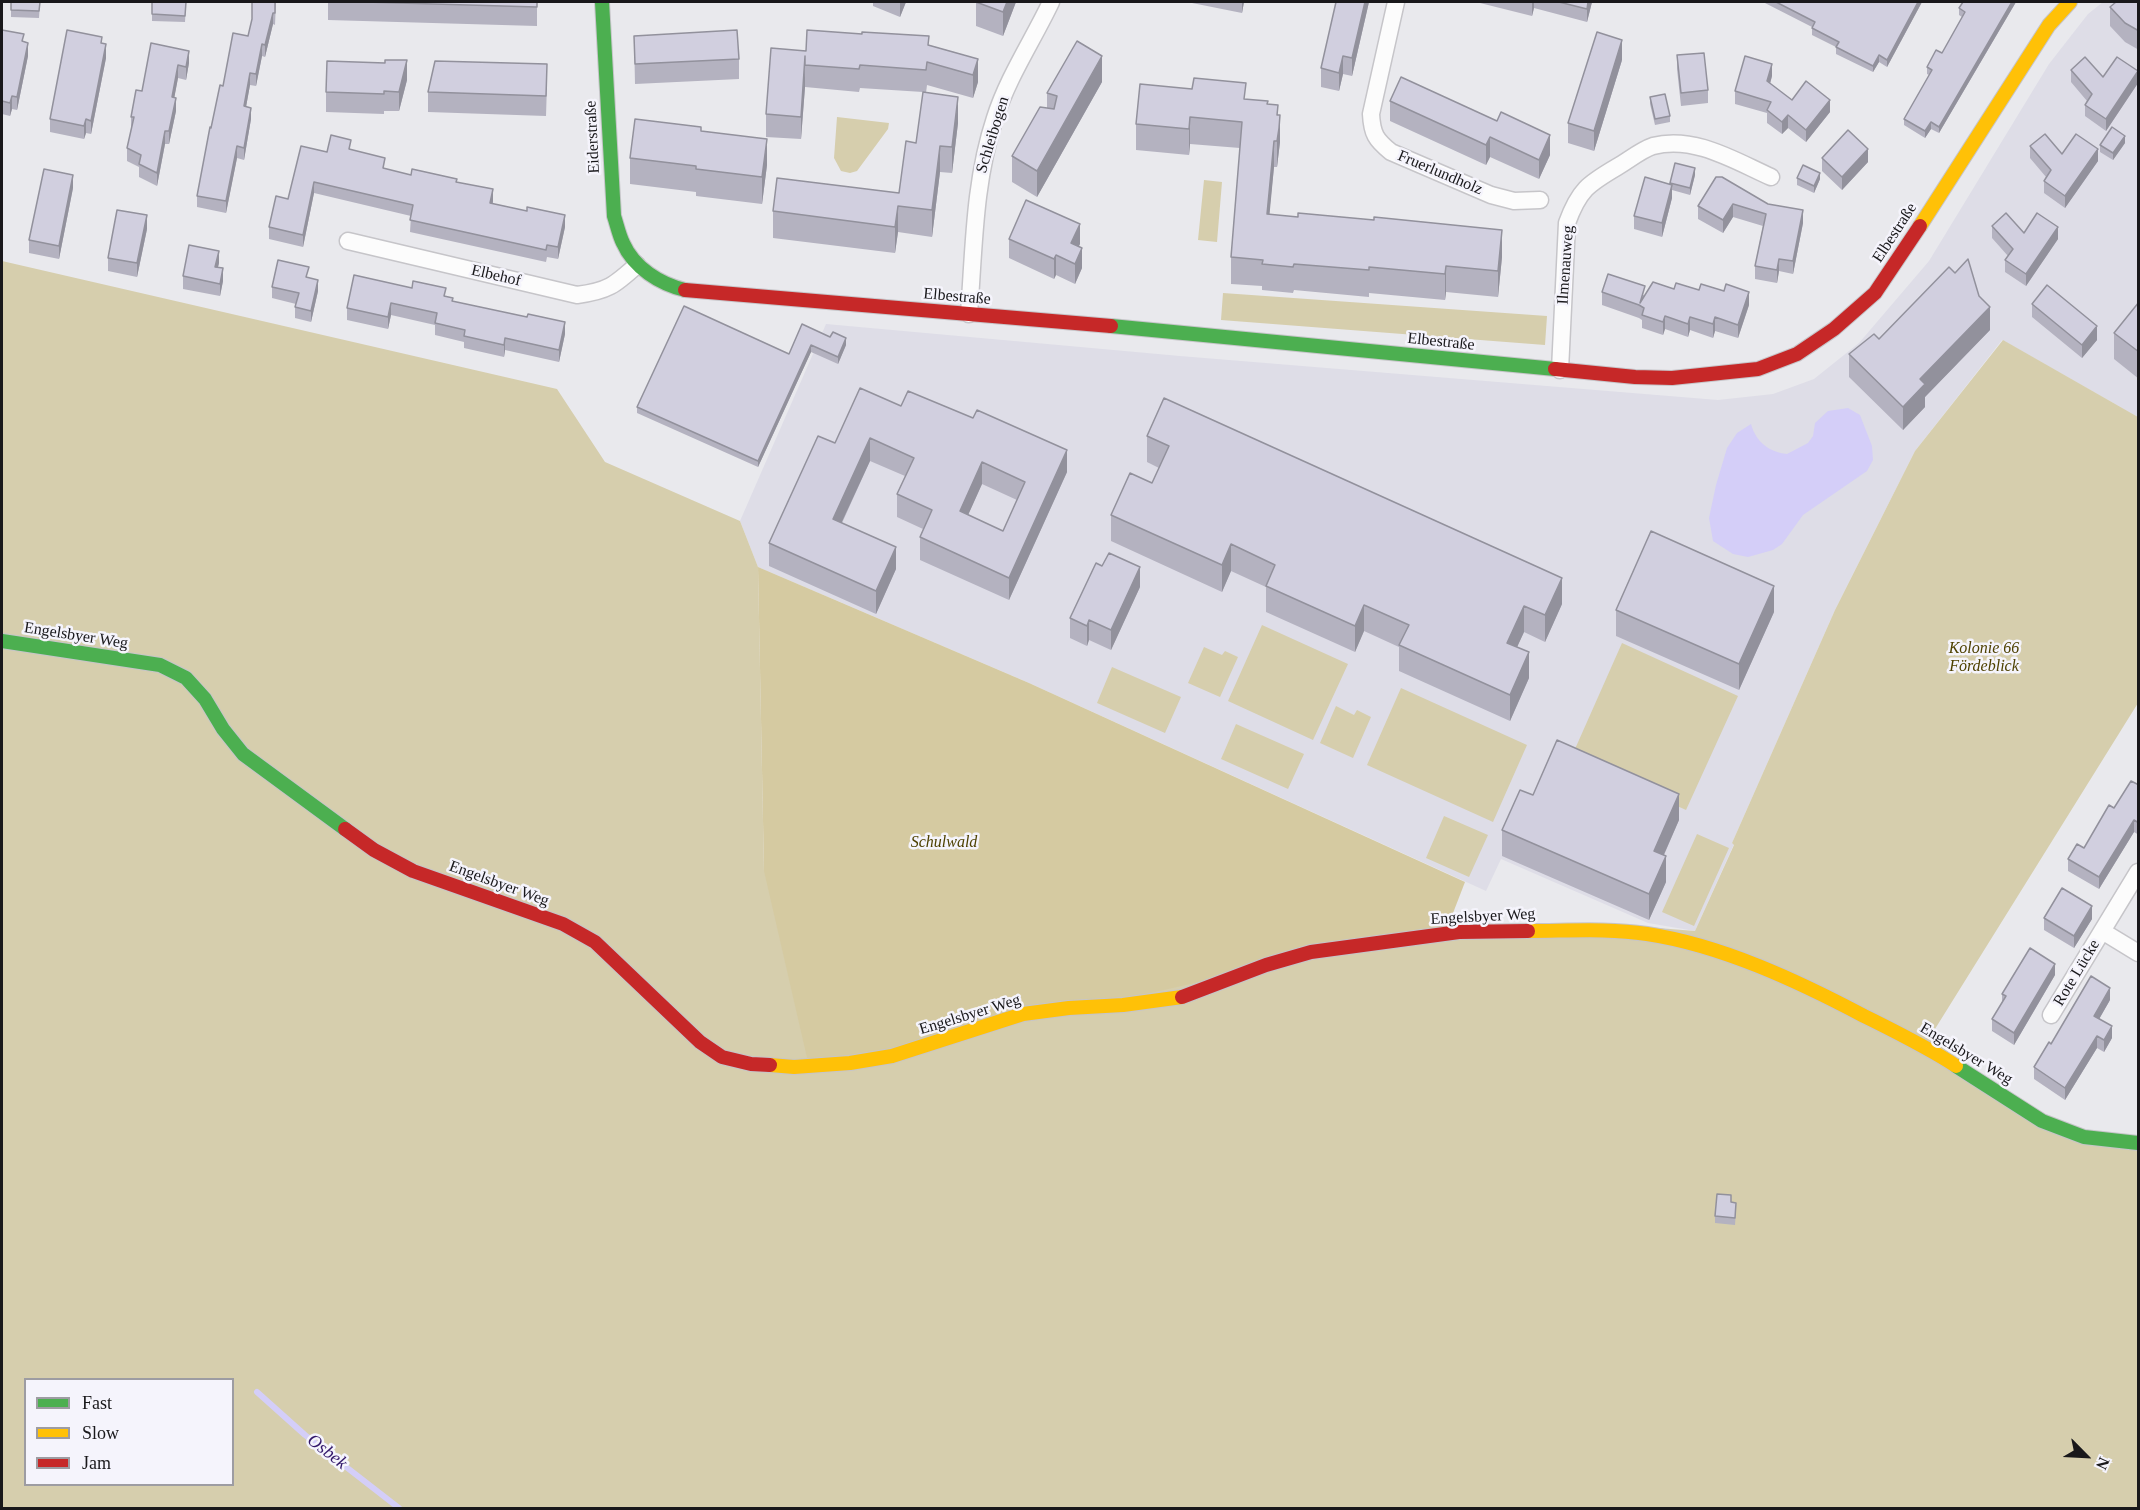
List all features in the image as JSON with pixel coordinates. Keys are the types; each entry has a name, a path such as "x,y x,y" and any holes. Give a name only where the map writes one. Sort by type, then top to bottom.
{"street":[{"name":"Eiderstraße","path":"602,2 614,216 623,244 637,265"},
{"name":"Schleibogen","path":"969,314 980,176 984,153 1002,100 1051,2"},
{"name":"Fruerlundholz","path":"1396,2 1371,114 1372,130 1379,142 1391,152 1491,195 1514,201 1540,200"},
{"name":"Elbestraße","path":"637,265 669,286 693,292 1184,332 1560,370 1672,378 1758,369 1797,354 1834,329 1875,293 1898,261 2049,25 2070,2"},
{"name":"Ilmenauweg","path":"1560,370 1567,223 1574,202 1584,189 1603,175 1652,147 1672,143 1704,148 1771,177"},
{"name":"Elbehof","path":"348,241 577,295 596,293 613,286 637,265"},
{"name":"Engelsbyer Weg","path":"2,641 160,665 186,678 205,699 223,729 243,754 374,850 412,871 562,924 595,942 700,1042 722,1057 752,1064 794,1067 850,1063 892,1056 1023,1014 1178,998 1311,951 1459,932 1605,930 1648,934 1690,943 1764,968 1817,991 1931,1050 2042,1121 2084,1137 2139,1143"},
{"name":"Rote Lücke","path":"2051,1015 2139,872"},
{"name":"Rote Lücke","path":"2103,931 2139,953"}],"shaded area":[{"path":"2103,2 2138,2 2138,417 2002,340 1915,451 1835,610 1695,931 1648,923 1501,859 1486,891 1029,683 758,567 740,521 826,324 1180,356 1718,400 1773,394 1814,379 1859,343 1929,261 2049,64 2088,14"},
{"path":"1848,408 1860,415 1872,446 1873,460 1867,471 1803,515 1782,544 1773,550 1748,557 1733,554 1713,541 1709,518 1716,485 1727,448 1737,433 1751,424 1756,436 1764,445 1774,451 1787,454 1808,443 1813,436 1815,423 1828,411"}],"green space":[{"path":"837,117 889,123 888,129 857,171 850,173 841,171 834,158"},
{"path":"1204,180 1222,182 1217,242 1198,240"},
{"name":"Kolonie 66 Fördeblick","path":"2,261 557,389 605,462 740,521 758,567 764,871 1264,959 1609,924 1695,931 1835,610 1915,451 2003,340 2138,417 2138,703 1930,1037 2042,1129 2138,1148 2138,1508 2,1508"},
{"path":"1223,293 1547,316 1545,345 1221,320"},
{"name":"Schulwald","path":"758,567 1029,683 1465,882 1448,926 893,1051 808,1062 764,871"},
{"path":"1262,625 1348,664 1313,740 1228,701"},
{"path":"1622,643 1738,696 1686,810 1571,758"},
{"path":"1204,647 1222,655 1225,651 1238,657 1220,697 1188,683"},
{"path":"1112,667 1181,697 1165,733 1097,703"},
{"path":"1401,688 1527,745 1493,822 1367,765"},
{"path":"1336,706 1354,715 1357,710 1371,717 1353,758 1320,743"},
{"path":"1236,724 1304,754 1288,789 1221,759"},
{"path":"1444,816 1488,835 1469,877 1426,858"},
{"path":"1697,834 1729,848 1694,926 1662,912"}],"building":[{"path":"11,2 40,2 39,11 11,10"},
{"path":"152,2 186,2 185,16 152,14"},
{"path":"252,2 275,2 275,13 273,13 265,45 262,44 256,74 250,73 244,106 251,108 244,148 237,146 226,201 197,196 210,127 220,85 223,86 233,33 248,36 252,19"},
{"path":"365,2 537,2 537,7"},
{"path":"976,2 1007,2 1003,12"},
{"path":"1336,2 1365,2 1352,58 1343,56 1339,73 1321,68"},
{"path":"1559,2 1588,2 1587,9"},
{"path":"1776,2 1918,2 1887,60 1879,55 1873,66 1836,47 1839,42 1812,28 1815,22"},
{"path":"1963,2 2012,2 1939,127 1931,122 1925,131 1904,119 1932,70 1927,67 1936,50 1942,53 1965,12 1959,8"},
{"path":"2116,2 2139,2 2139,31 2125,23 2110,7"},
{"path":"2,30 24,34 22,41 28,43 17,97 12,96 10,103 2,101"},
{"path":"67,30 102,37 101,43 106,44 91,121 86,119 84,126 50,119"},
{"path":"737,30 739,59 635,64 634,36"},
{"path":"807,30 929,36 928,45 978,59 973,75 927,62 926,70 860,65 859,69 805,65 805,56 801,117 766,114 771,48 806,51"},
{"path":"1597,32 1622,40 1594,131 1568,123"},
{"path":"1077,41 1102,56 1037,171 1012,156 1040,107 1054,109 1057,96 1047,93"},
{"path":"151,43 189,51 186,67 178,65 172,97 176,98 169,131 165,131 157,173 139,164 141,155 127,148 134,117 131,117 136,90 142,91"},
{"path":"1704,53 1708,90 1681,93 1677,55"},
{"path":"1745,56 1772,64 1767,81 1792,100 1806,81 1830,100 1806,130 1788,115 1782,122 1767,110 1771,102 1735,91"},
{"path":"2085,57 2103,77 2117,57 2138,71 2106,119 2085,105 2092,94 2071,70"},
{"path":"385,60 407,60 399,92 384,91 384,94 326,92 327,61 385,63"},
{"path":"435,61 547,64 546,96 428,92"},
{"path":"1401,77 1497,121 1501,112 1550,135 1539,160 1490,137 1486,145 1390,101"},
{"path":"1194,78 1246,83 1244,99 1268,101 1267,104 1278,105 1279,128 1277,141 1274,141 1267,214 1298,217 1298,213 1374,220 1374,217 1502,230 1498,271 1446,266 1445,274 1369,267 1369,270 1294,264 1293,267 1262,264 1263,260 1231,257 1242,122 1190,117 1189,129 1136,124 1140,84 1192,89"},
{"path":"923,92 958,97 952,147 940,146 932,210 898,206 895,227 773,211 777,178 899,193 906,141 916,143"},
{"path":"1665,94 1670,116 1655,119 1650,97"},
{"path":"635,119 701,127 701,131 767,139 762,177 630,158"},
{"path":"2112,127 2125,136 2113,153 2100,145"},
{"path":"1848,130 1868,149 1842,177 1822,158"},
{"path":"2045,134 2062,154 2076,134 2098,149 2065,196 2044,181 2051,170 2030,146"},
{"path":"331,135 351,140 349,149 385,158 383,168 411,175 412,169 457,179 456,182 493,189 490,203 527,211 527,207 565,215 558,247 547,245 546,250 410,220 413,205 314,182 303,235 269,227 276,196 288,199 301,146 327,152"},
{"path":"1675,163 1695,168 1690,188 1670,183"},
{"path":"1803,165 1820,173 1814,186 1797,178"},
{"path":"44,169 73,175 59,246 29,240"},
{"path":"1645,177 1672,185 1662,223 1634,216"},
{"path":"1716,177 1722,177 1768,204 1803,210 1793,261 1779,259 1777,270 1755,266 1766,214 1733,204 1723,220 1698,206"},
{"path":"1026,200 1080,224 1071,243 1082,248 1075,264 1056,255 1054,259 1009,239"},
{"path":"117,210 147,215 137,263 108,258"},
{"path":"2006,213 2024,233 2037,213 2058,227 2026,274 2005,260 2013,249 1992,226"},
{"path":"189,245 219,251 215,267 223,268 220,284 183,276"},
{"path":"1968,259 1979,296 1990,307 1920,379 1925,384 1903,407 1849,354 1874,334 1879,339 1949,267 1955,273"},
{"path":"278,260 309,267 306,277 318,280 311,311 295,307 299,293 272,287"},
{"path":"1608,274 1645,286 1640,303 1653,282 1674,289 1676,283 1699,290 1701,284 1724,291 1726,284 1749,292 1738,325 1715,317 1713,324 1690,317 1688,324 1665,316 1663,322 1642,315 1644,308 1639,305 1602,292"},
{"path":"354,275 412,288 413,281 446,288 444,296 453,298 452,301 527,317 528,314 565,322 559,350 505,338 504,345 464,336 465,330 435,323 437,313 391,303 388,317 347,308"},
{"path":"2047,285 2097,326 2082,345 2032,304"},
{"path":"2139,302 2139,352 2114,333"},
{"path":"684,306 789,354 802,324 830,337 833,332 846,338 838,357 811,345 758,461 637,407"},
{"path":"860,388 901,406 908,391 973,418 977,410 1067,450 1009,578 920,537 932,510 897,494 914,458 870,438 833,519 896,547 876,591 769,543 818,436 835,443","holes":["982,462 1025,482 1003,531 960,511"]},
{"path":"1164,398 1562,578 1545,615 1524,606 1507,643 1529,652 1510,695 1399,645 1409,625 1364,605 1355,626 1266,586 1275,565 1231,544 1222,565 1111,515 1130,473 1152,483 1169,446 1147,436"},
{"path":"1651,531 1774,586 1739,664 1616,610"},
{"path":"1109,553 1140,567 1111,630 1089,620 1087,626 1070,618 1096,563 1102,566"},
{"path":"1557,740 1679,794 1654,851 1666,856 1649,894 1502,830 1520,790 1533,795"},
{"path":"2131,781 2139,785 2139,823 2134,820 2099,877 2068,859 2077,844 2084,848 2109,805 2114,808"},
{"path":"2062,888 2092,906 2074,936 2044,918"},
{"path":"2030,948 2055,964 2014,1033 1992,1019 2006,996 2002,994"},
{"path":"2091,976 2110,988 2094,1016 2112,1026 2104,1040 2097,1036 2065,1088 2034,1067 2049,1042 2051,1044"},
{"path":"1717,1194 1731,1195 1731,1202 1736,1203 1735,1218 1715,1216"}],"waterway":[{"name":"Osbek","path":"257,1392 305,1435 399,1508"}],"traffic: fast":[{"path":"602,2 614,216 622,240 634,260 657,279 685,290"},
{"path":"1111,326 1555,369"},
{"path":"2,641 160,665 186,678 205,699 223,729 243,754 345,829"},
{"path":"1956,1066 2042,1121 2084,1137 2138,1143"}],"traffic: slow":[{"path":"1920,226 2049,25 2070,2"},
{"path":"1528,931 1632,932 1675,939 1703,947 1758,966 1813,990 1934,1052 1956,1066"},
{"path":"770,1065 794,1067 850,1063 892,1056 1023,1014 1182,997"}],"traffic: jam":[{"path":"1555,369 1635,377 1672,378 1758,369 1797,354 1834,329 1875,293 1920,226"},
{"path":"685,290 1111,326"},
{"path":"345,829 374,850 413,871 563,924 595,942 700,1042 722,1057 751,1064 770,1065"},
{"path":"1182,997 1266,965 1311,952 1459,932 1528,931"}]}
